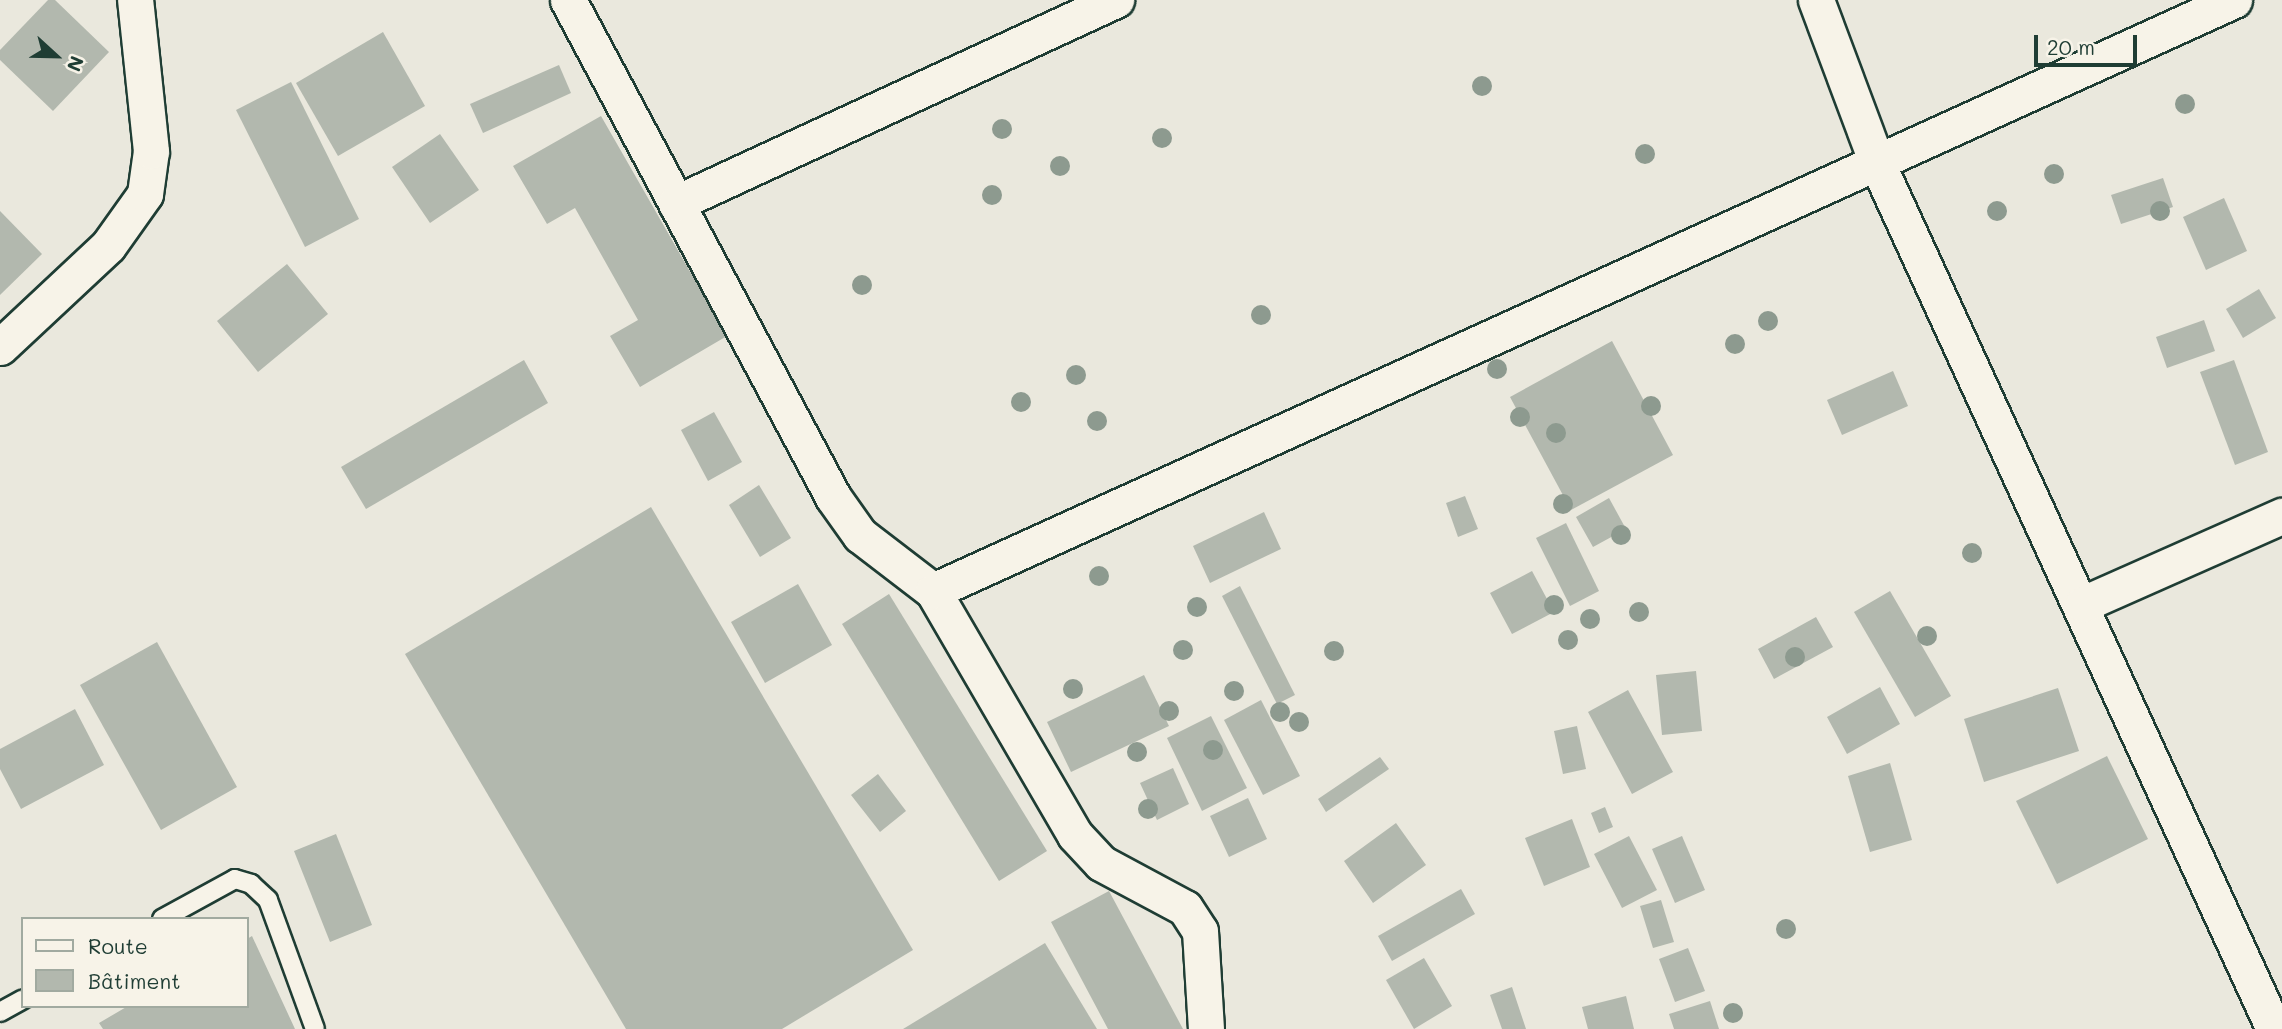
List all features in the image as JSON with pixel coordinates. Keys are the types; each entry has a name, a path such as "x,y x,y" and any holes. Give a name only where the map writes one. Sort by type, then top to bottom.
{"street":[{"path":"0,347 108,246 145,194 151,151 135,0"},
{"path":"568,0 833,497 860,535 933,591 1074,835 1101,863 1185,908 1200,931 1206,1029"},
{"path":"676,203 1116,0"},
{"path":"1816,0 1877,163 2083,604 2274,1029"},
{"path":"933,591 2234,0"},
{"path":"2083,604 2282,516"}],"lane":[{"path":"166,917 235,879 251,884 268,901 314,1029"},
{"path":"0,1012 21,1000"}],"building":[{"path":"48,0 55,0 109,52 53,111 0,60 0,50"},
{"path":"383,32 425,106 338,156 296,83"},
{"path":"559,65 571,93 483,133 470,104"},
{"path":"291,82 359,219 305,247 236,110"},
{"path":"601,116 727,336 640,387 610,336 638,320 575,208 547,224 513,166"},
{"path":"440,134 479,190 430,223 392,167"},
{"path":"2163,178 2173,207 2121,224 2111,195"},
{"path":"2224,198 2247,251 2206,270 2183,217"},
{"path":"0,211 42,254 0,295"},
{"path":"287,264 328,314 258,372 217,321"},
{"path":"2259,289 2276,318 2243,338 2226,309"},
{"path":"2204,320 2215,351 2167,368 2156,337"},
{"path":"1612,341 1673,455 1571,510 1510,397"},
{"path":"524,360 548,403 366,509 341,467"},
{"path":"2234,360 2268,452 2235,465 2200,372"},
{"path":"1893,371 1908,406 1842,435 1827,400"},
{"path":"714,412 742,462 708,481 681,430"},
{"path":"759,485 791,538 760,557 729,505"},
{"path":"1465,496 1478,529 1458,537 1446,503"},
{"path":"1609,498 1626,529 1593,547 1576,517"},
{"path":"651,507 913,950 782,1029 626,1029 405,654"},
{"path":"1264,512 1281,549 1210,583 1193,546"},
{"path":"1566,523 1599,591 1570,606 1536,538"},
{"path":"1532,571 1554,612 1512,634 1490,593"},
{"path":"798,584 832,645 765,683 731,622"},
{"path":"1240,586 1295,695 1277,704 1222,596"},
{"path":"1890,591 1951,696 1915,717 1854,612"},
{"path":"889,594 1047,851 999,881 842,624"},
{"path":"1816,617 1833,647 1774,679 1758,649"},
{"path":"157,642 237,787 161,830 80,685"},
{"path":"1696,671 1702,731 1662,735 1656,675"},
{"path":"1144,675 1169,726 1071,772 1047,722"},
{"path":"1880,687 1900,724 1847,754 1827,717"},
{"path":"2058,688 2079,751 1984,782 1964,719"},
{"path":"1628,690 1673,772 1632,794 1588,712"},
{"path":"1261,700 1300,776 1263,795 1224,720"},
{"path":"75,709 104,765 21,809 0,769 0,749"},
{"path":"1211,716 1247,788 1202,811 1167,738"},
{"path":"1577,726 1586,769 1563,774 1554,731"},
{"path":"2107,756 2148,839 2057,884 2016,801"},
{"path":"1380,757 1389,769 1326,812 1318,799"},
{"path":"1890,763 1912,840 1870,852 1848,776"},
{"path":"1173,768 1189,804 1157,820 1140,783"},
{"path":"878,774 906,811 880,832 851,795"},
{"path":"1248,798 1267,839 1229,857 1210,816"},
{"path":"1605,807 1613,827 1599,833 1591,813"},
{"path":"1572,819 1590,867 1544,886 1525,838"},
{"path":"1396,823 1426,865 1373,903 1344,861"},
{"path":"336,834 372,925 330,942 294,851"},
{"path":"1629,836 1657,890 1622,908 1594,854"},
{"path":"1682,836 1705,890 1675,903 1652,849"},
{"path":"1461,889 1475,914 1392,961 1378,936"},
{"path":"1109,891 1183,1029 1108,1029 1051,922"},
{"path":"1661,900 1674,942 1653,948 1640,906"},
{"path":"252,936 295,1029 103,1029 99,1023 125,1008 248,1008 248,938"},
{"path":"1045,943 1097,1029 903,1029"},
{"path":"1688,948 1705,991 1675,1002 1659,959"},
{"path":"1424,958 1452,1006 1414,1029 1386,980"},
{"path":"1512,987 1526,1029 1502,1029 1490,995"},
{"path":"1626,996 1634,1029 1588,1029 1582,1007"},
{"path":"1710,1001 1719,1029 1674,1029 1669,1014"}]}
